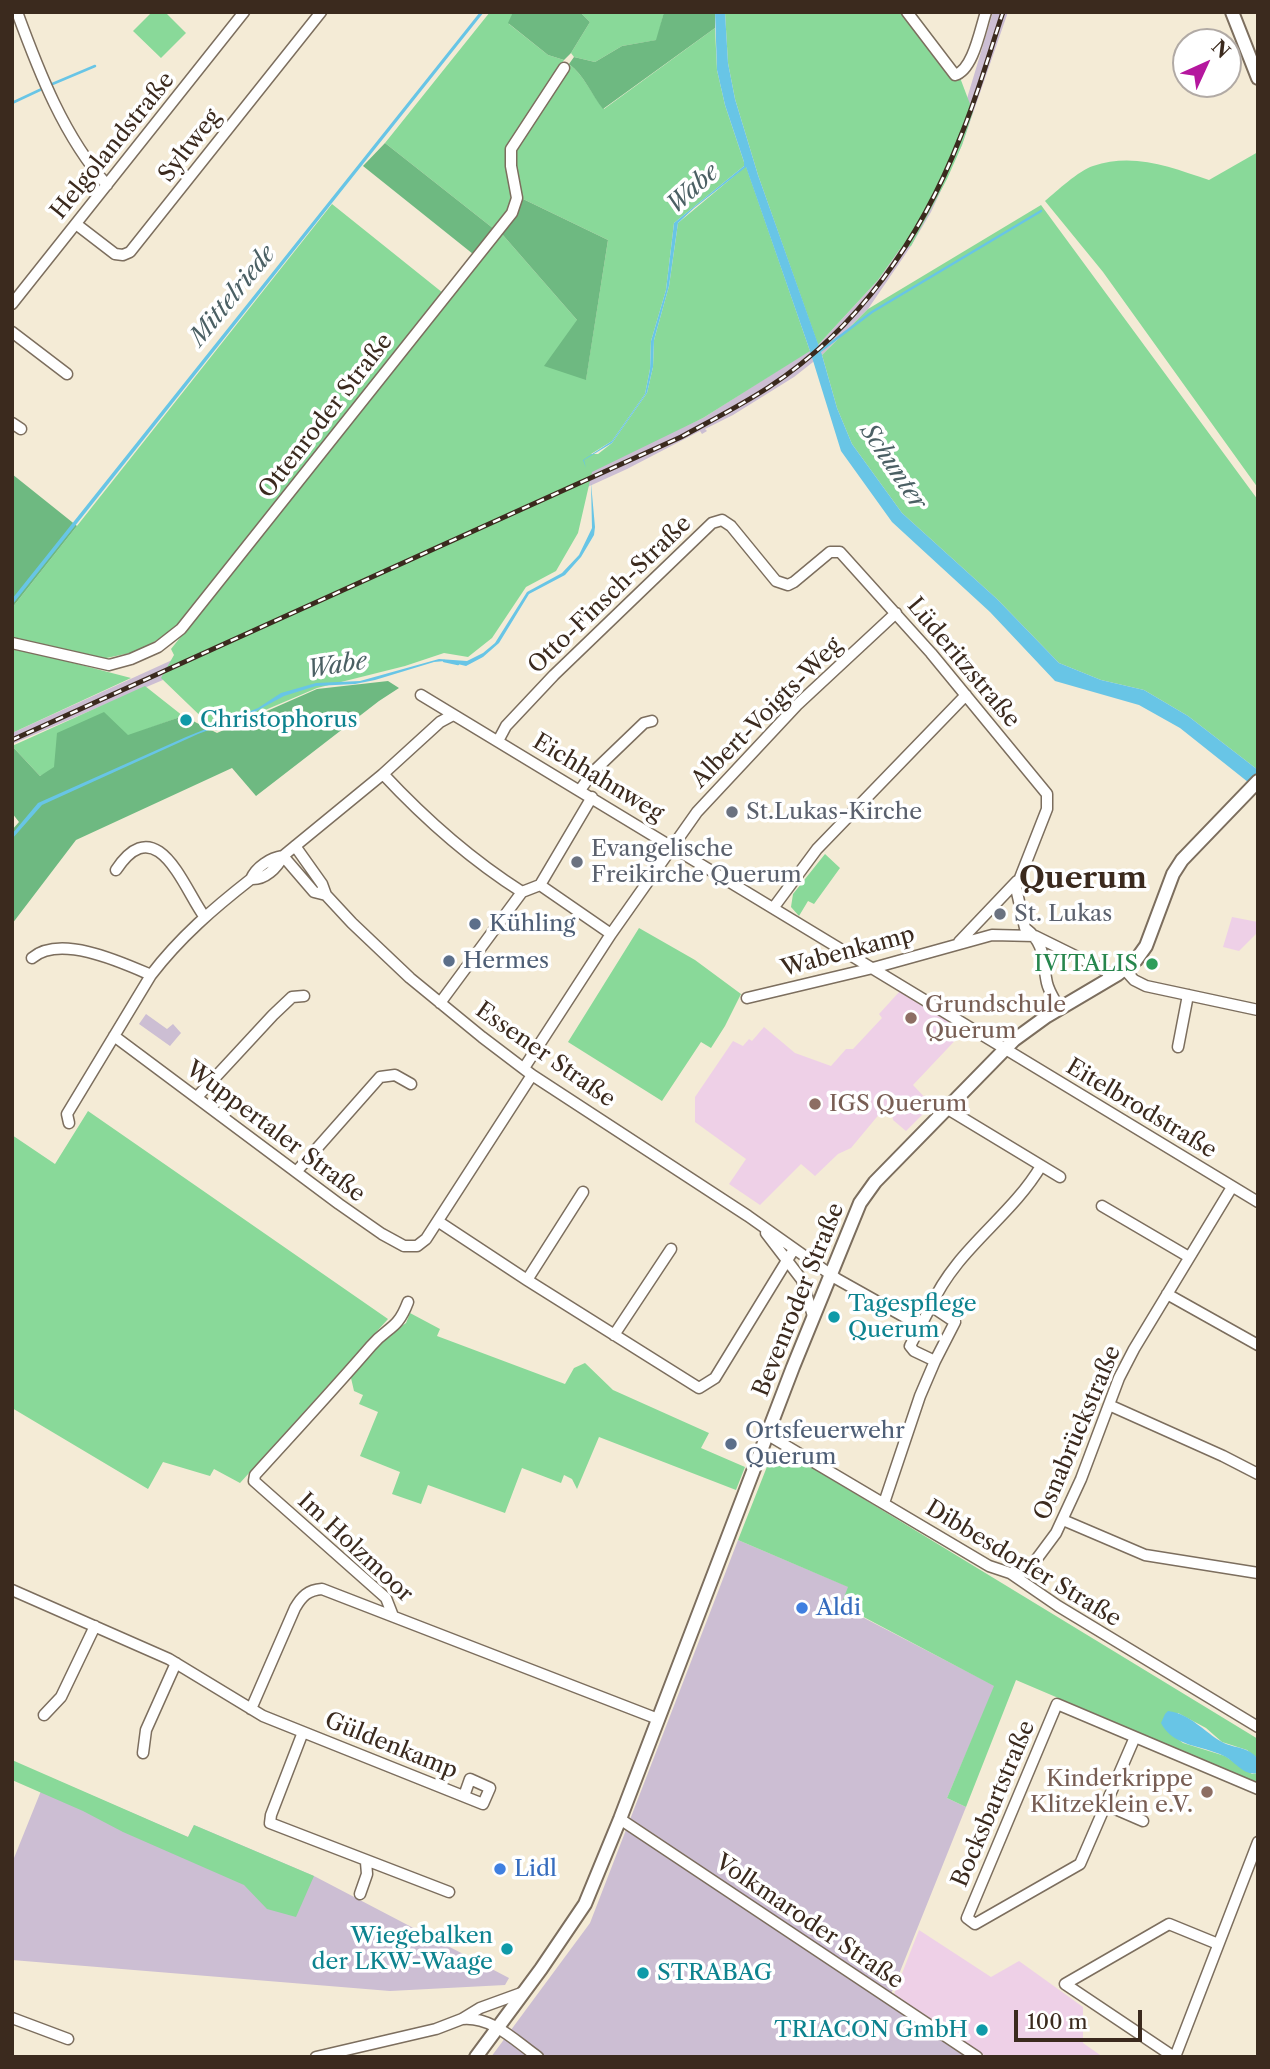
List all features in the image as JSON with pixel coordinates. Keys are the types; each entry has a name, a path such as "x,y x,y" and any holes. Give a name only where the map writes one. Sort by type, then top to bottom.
{"main road":[{"path":"1232,12 1258,78"},
{"name":"Bevenroder Straße","path":"476,2057 585,1904 659,1719 813,1316 864,1195 1005,1048 1059,1008 1125,970 1136,960 1146,946 1173,874 1182,860 1254,784"}],"street":[{"path":"17,12 47,87 95,172 107,185"},
{"name":"Helgolandstraße","path":"12,304 244,12"},
{"name":"Syltweg","path":"76,224 115,254 130,252 321,12"},
{"path":"907,12 955,75 968,66 986,12"},
{"name":"Ottenroder Straße","path":"12,643 109,665 158,647 181,629 512,213 517,198 510,154 564,68"},
{"path":"12,332 67,373"},
{"name":"Otto-Finsch-Straße","path":"498,741 506,726 563,666 712,523 722,520 731,526 776,581 783,584 794,582 830,552 835,551"},
{"name":"Lüderitzstraße","path":"835,551 846,558 896,613 1044,789 1048,797 1048,809 1017,881"},
{"name":"Albert-Voigts-Weg","path":"417,1246 439,1222 611,934 672,845 697,812 766,736 896,613"},
{"name":"Eichhahnweg","path":"421,695 1005,1048"},
{"path":"774,907 817,849 966,695"},
{"path":"69,1123 67,1114 151,975 166,955 204,916 251,880 254,872 274,857 283,856 383,774 440,722 453,715"},
{"path":"580,790 593,772 644,723 652,721"},
{"path":"383,774 440,832 522,892"},
{"path":"440,1003 522,892 540,885 592,797"},
{"name":"Essener Straße","path":"295,846 323,884 326,895 380,951 440,1003 528,1072 830,1274 919,1325"},
{"path":"116,870 122,861 138,850 152,849 160,852 176,866 204,916"},
{"name":"Essener Straße","path":"283,856 314,892 326,895"},
{"path":"1017,881 1016,888 1025,929 1106,971 1111,978"},
{"path":"959,943 1017,881"},
{"path":"540,885 611,934"},
{"name":"Wabenkamp","path":"747,998 873,968 992,935 1035,936"},
{"path":"1035,936 1041,945 1048,986 1059,1008"},
{"path":"32,958 40,951 67,948 103,957 151,975"},
{"path":"1125,970 1140,984 1258,1010"},
{"path":"1178,1048 1188,995"},
{"path":"197,1097 292,997 304,996"},
{"name":"Wuppertaler Straße","path":"114,1036 390,1239 404,1246 417,1246"},
{"name":"Eitelbrodstraße","path":"1005,1048 1258,1202"},
{"path":"296,1172 380,1077 395,1075 411,1084"},
{"path":"946,1108 1060,1177"},
{"path":"935,1361 914,1351 910,1346 919,1325 954,1265 1022,1193 1041,1166"},
{"name":"Osnabrückstraße","path":"1010,1573 1020,1573 1036,1562 1063,1521 1134,1349 1232,1187"},
{"path":"527,1280 583,1192"},
{"path":"1102,1206 1189,1257"},
{"path":"439,1222 699,1388 715,1378 794,1249"},
{"name":"Essener Straße","path":"759,1224 802,1280 813,1316"},
{"path":"614,1335 671,1249"},
{"path":"1167,1294 1258,1345"},
{"name":"Im Holzmoor","path":"408,1302 399,1322 381,1335 339,1385 255,1475 254,1482 386,1598 393,1616 659,1719"},
{"path":"884,1503 907,1432 935,1361 955,1322 930,1306"},
{"path":"1109,1405 1258,1474"},
{"name":"Dibbesdorfer Straße","path":"768,1435 989,1566 1010,1573 1058,1606 1258,1727"},
{"path":"1063,1521 1146,1555 1258,1573"},
{"path":"251,1709 295,1608 305,1594 322,1589 393,1616"},
{"name":"Güldenkamp","path":"12,1590 176,1663 251,1709 464,1796"},
{"path":"44,1715 61,1697 95,1626"},
{"path":"143,1753 146,1730 176,1663"},
{"name":"Bocksbartstraße","path":"1106,1805 1080,1864 975,1924 967,1918 1057,1704 1135,1737"},
{"name":"Güldenkamp","path":"303,1732 270,1824 449,1892"},
{"path":"1143,1821 1106,1805 1135,1737 1258,1789"},
{"name":"Volkmaroder Straße","path":"620,1819 977,2057"},
{"path":"1218,1944 1169,1924 1065,1984 1175,2057 1258,1842"},
{"path":"360,1894 367,1874 366,1862"},
{"path":"316,2057 436,2029 524,1991"},
{"path":"480,2008 497,2010 500,2024"},
{"path":"12,2018 68,2039"},
{"path":"462,2019 483,2019 500,2024 538,2057"}],"shaded area":[{"path":"993,12 1008,12 962,145 931,212 868,309 822,355 794,377 705,429 707,431 702,434 700,431 627,469 170,677 12,744 12,733 703,418 818,345 878,280 900,249 956,135"},
{"path":"1232,917 1258,922 1258,932 1239,951 1223,947"},
{"path":"900,991 964,1031 913,1085 932,1105 906,1131 893,1120 892,1111 886,1106 851,1148 838,1154 815,1176 801,1164 760,1205 729,1184 746,1159 695,1122 695,1097 733,1041 743,1046 749,1039 752,1041 764,1027 795,1053 831,1066 846,1049 853,1049 882,1018 879,1014"},
{"path":"146,1014 167,1029 173,1024 181,1033 170,1046 139,1024"},
{"path":"738,1540 849,1587 841,1606 995,1686 947,1798 966,1807 891,1994 986,2057 491,2057 590,1923"},
{"path":"47,1776 188,1837 194,1825 314,1876 509,1978 505,1985 390,1991 12,1960 12,1863"},
{"path":"919,1930 991,1977 1019,1961 1083,2007 1083,2043 1103,2057 987,2057 894,1994"}],"green space":[{"path":"152,12 165,12 186,33 161,58 133,31"},
{"path":"490,12 513,12 509,24 548,55 564,60 505,152 511,189 510,204 507,213 494,229 385,143"},
{"path":"513,12 580,12 590,22 564,60 548,55 508,23"},
{"path":"580,12 664,12 657,40 622,46 595,62 574,57 571,53 590,22"},
{"path":"664,12 715,12 715,28 603,109 583,79 569,64 574,57 595,62 622,46 656,40"},
{"path":"725,12 915,12 956,67 973,112 947,179 911,246 900,249 878,280 818,345 758,175 735,99 728,63"},
{"path":"715,28 717,70 744,166 674,223 666,290 651,341 650,369 645,394 612,441 591,454 598,454 612,443 647,393 653,367 654,340 669,286 678,223 746,166 810,351 703,418 592,472 578,533 556,571 526,587 492,638 468,657 444,653 405,666 317,688 216,731 161,678 174,655 171,649 502,234 577,320 586,379 608,240 523,199 514,154 569,64 604,109"},
{"path":"385,143 494,229 473,254 363,166"},
{"path":"1258,152 1258,488 1103,272 1045,201 1081,172 1108,162 1123,160 1152,163 1209,180"},
{"path":"523,199 608,240 586,380 544,366 577,320 502,234 516,216"},
{"path":"332,204 443,293 177,628 139,651 102,659 12,637 12,608"},
{"path":"1041,205 1258,500 1258,770 1188,716 1144,690 1101,680 1059,663 997,599 902,513 852,444 837,408 822,355 868,309"},
{"path":"12,474 77,526 12,608"},
{"path":"12,647 131,678 12,733"},
{"path":"388,681 399,688 256,796 232,768 76,840 12,924 12,830 19,822 12,813 12,746 40,776 54,767 57,733 104,712 128,735 183,716 217,733 317,689"},
{"path":"145,686 183,716 128,736 40,776 12,746"},
{"path":"825,854 840,868 814,904 808,901 799,916 791,907 793,894"},
{"path":"639,928 695,960 741,994 711,1048 701,1042 662,1101 568,1042"},
{"path":"88,1111 388,1319 240,1483 214,1469 210,1476 163,1462 148,1489 12,1408 12,1135 55,1164"},
{"path":"410,1313 440,1329 437,1336 565,1384 574,1368 585,1363 613,1390 709,1433 701,1448 745,1467 736,1490 599,1437 577,1489 572,1479 564,1475 561,1483 522,1468 505,1513 428,1485 421,1504 392,1494 400,1472 360,1456 378,1412 359,1404 363,1395 354,1391 351,1378 379,1342 406,1323"},
{"path":"785,1451 1258,1739 1258,1759 1247,1750 1222,1742 1206,1728 1178,1713 1169,1732 1183,1743 1225,1756 1252,1774 1258,1773 1258,1783 1016,1680 966,1807 947,1798 994,1686 841,1605 848,1587 738,1540 772,1454"},
{"path":"12,1760 188,1837 194,1825 314,1876 296,1917 267,1909 244,1885 12,1780"}],"water":[{"path":"480,12 484,12 12,605 12,599"},
{"path":"715,12 725,12 728,63 735,99 758,175 822,355 837,408 852,444 902,513 997,599 1059,663 1101,680 1144,690 1188,716 1258,770 1258,790 1180,728 1139,705 1055,681 990,612 892,522 841,451 810,351 746,167 678,223 669,286 654,340 653,367 647,393 612,443 584,460 586,468 583,460 612,441 645,394 650,369 651,341 666,290 674,223 744,166 717,70"},
{"path":"591,483 594,535 581,557 565,575 529,594 499,643 483,657 466,666 445,661 434,662 375,680 316,686 284,696 249,715 198,734 42,805 12,839 12,834 38,803 258,708 281,693 316,683 360,681 439,659 467,661 483,653 495,643 527,592 562,573 579,555 592,528"},
{"path":"1168,1711 1190,1719 1222,1742 1250,1752 1258,1759 1258,1773 1248,1772 1224,1756 1173,1737 1161,1723"}],"waterway":[{"path":"50,85 95,66"},
{"path":"12,103 44,88"},
{"path":"819,352 872,312 1041,211"},
{"name":"Wabe","path":"444,661 458,664"}],"railway":[{"path":"12,740 681,437 769,387 801,363 859,309 906,245 944,175 966,123 1003,12"}],"place":[{"name":"Christophorus","path":"186,720"},
{"name":"St.Lukas-Kirche","path":"732,812"},
{"name":"Evangelische Freikirche Querum","path":"577,862"},
{"name":"St. Lukas","path":"1000,914"},
{"name":"Kühling","path":"475,924"},
{"name":"Hermes","path":"449,961"},
{"name":"IVITALIS","path":"1152,964"},
{"name":"Grundschule Querum","path":"911,1018"},
{"name":"IGS Querum","path":"815,1104"},
{"name":"Tagespflege Querum","path":"834,1317"},
{"name":"Ortsfeuerwehr Querum","path":"731,1444"},
{"name":"Aldi","path":"802,1608"},
{"name":"Kinderkrippe Klitzeklein e.V.","path":"1207,1792"},
{"name":"Lidl","path":"500,1869"},
{"name":"Wiegebalken der LKW-Waage","path":"507,1949"},
{"name":"STRABAG","path":"643,1973"},
{"name":"TRIACON GmbH","path":"982,2030"}],"district":[{"name":"Querum","path":"1083,879"}],"water label":[{"name":"Mittelriede","path":"233,296"},
{"name":"Schunter","path":"893,467"}]}
